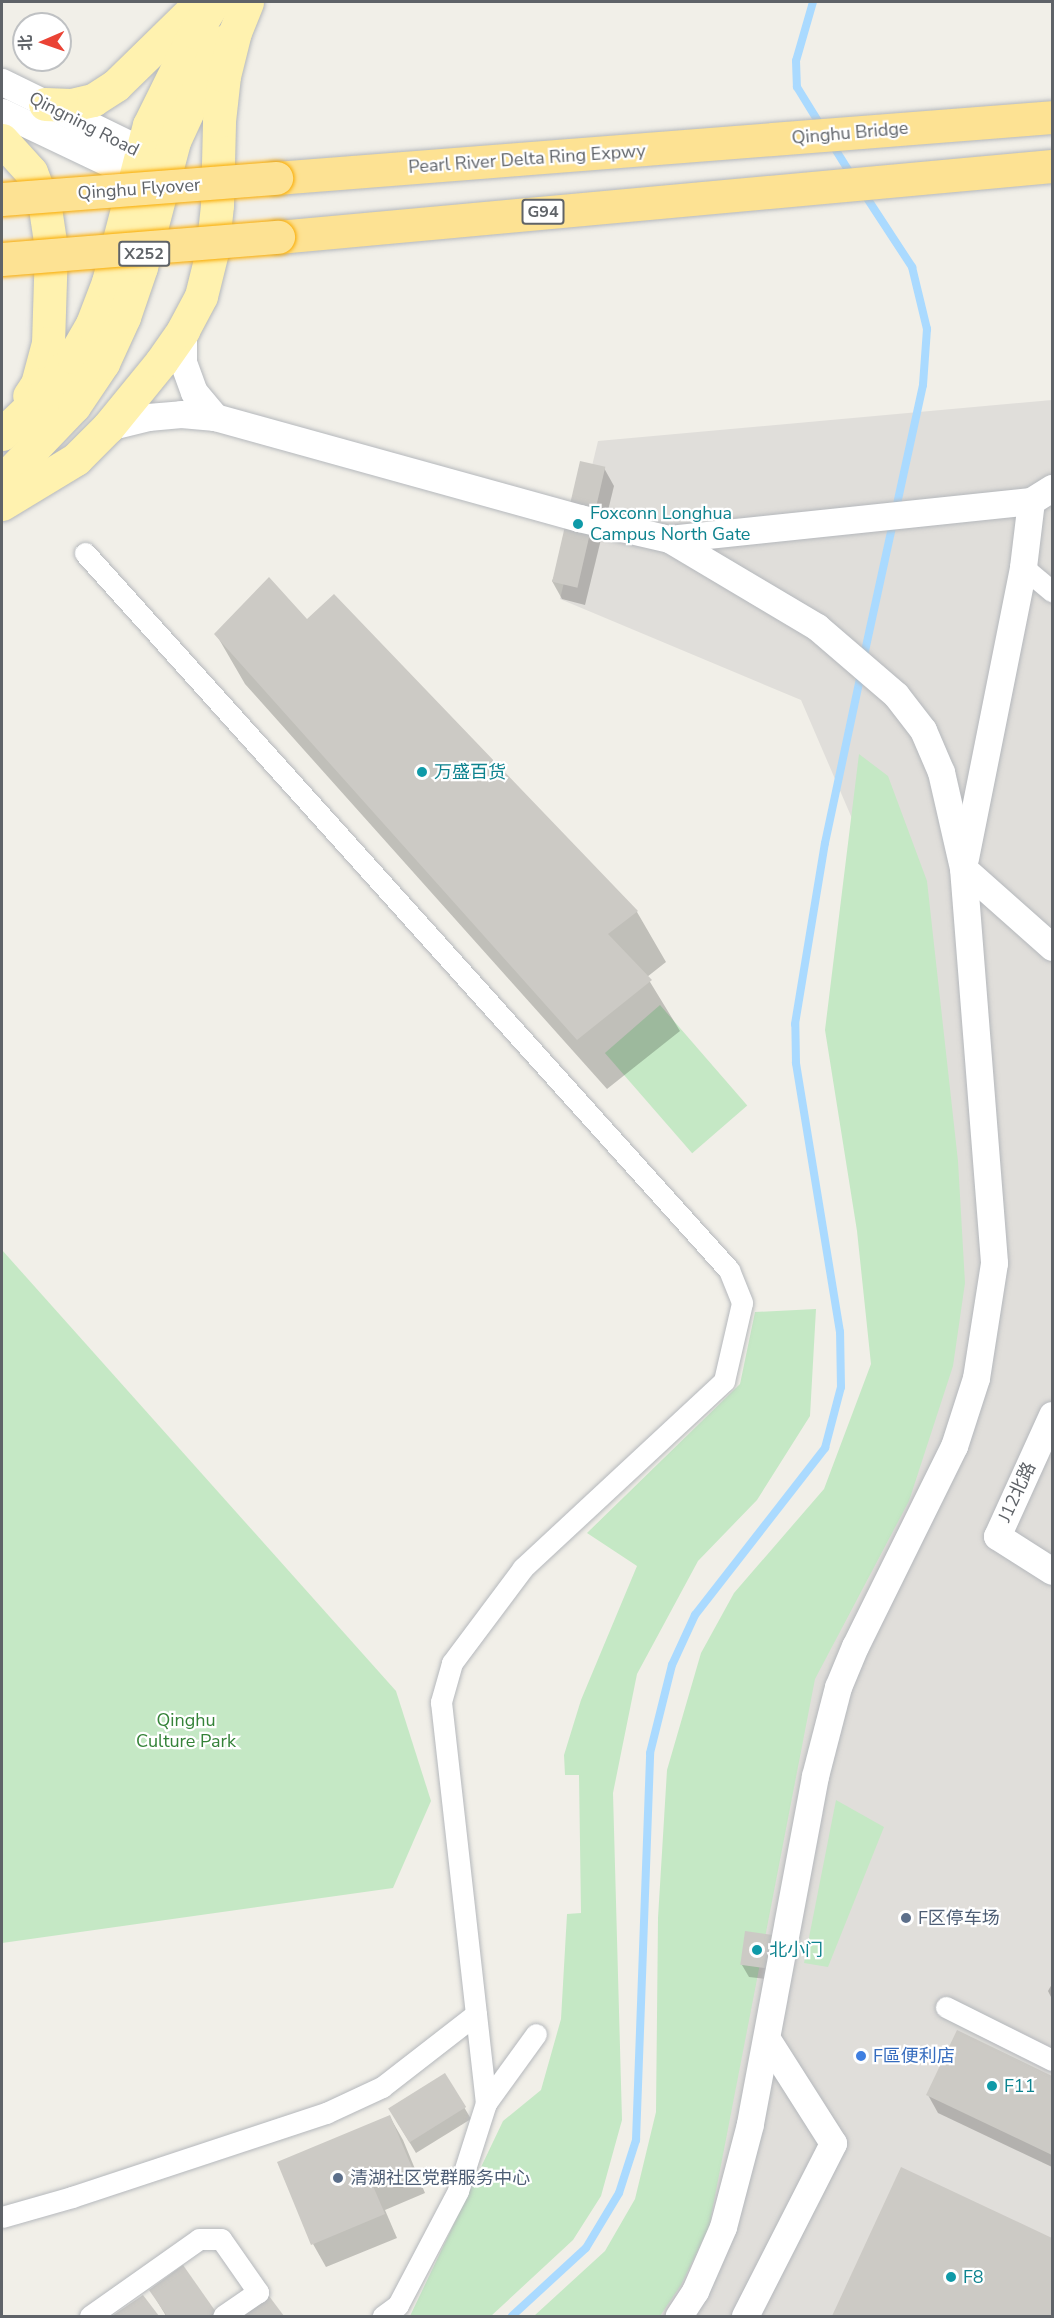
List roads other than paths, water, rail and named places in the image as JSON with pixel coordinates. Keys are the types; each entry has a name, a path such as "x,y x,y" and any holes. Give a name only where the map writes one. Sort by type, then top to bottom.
{"highway":[{"name":"Qinghu Bridge","path":"777,139 1053,117"},
{"name":"Pearl River Delta Ring Expwy","path":"276,178 777,139"},
{"name":"G94","path":"2,259 278,237 1053,166"},
{"name":"Qinghu Flyover","path":"2,199 276,178"}],"main road":[{"path":"45,104 71,105 93,100 116,85 201,2"},
{"name":"X252","path":"6,430 44,394 73,357 92,324 146,167 161,98 214,2"},
{"path":"2,504 75,459 108,427 183,330 201,296 212,252 217,205 219,121 224,76 245,2"},
{"name":"X252","path":"2,481 74,406 103,363 124,317 141,267 146,167 187,110 245,2"},
{"path":"2,140 31,172 45,208 51,248 48,343 37,384 6,430"}],"street":[{"name":"Qingning Road","path":"2,82 45,104 146,167"},
{"name":"Qingning Road","path":"2,112 146,167"},
{"path":"183,330 183,362 194,392 214,417"},
{"path":"108,427 148,417 181,414 214,417 568,515 669,539 817,627 896,695 923,730 941,772 963,868 994,1263 976,1378 954,1446 855,1646 838,1687 815,1776 750,2124 723,2227 695,2291 678,2316"},
{"path":"669,539 959,509 1042,495 1023,567 963,868"},
{"path":"85,553 729,1270 742,1303 724,1381 523,1568 452,1663 441,1702 486,2103"},
{"path":"1023,567 1053,591"},
{"path":"963,868 1053,947"},
{"name":"J12北路","path":"1053,1415 996,1536 1053,1571"},
{"path":"946,2007 1053,2060"},
{"path":"2,2217 72,2197 326,2113 382,2087 476,2014"},
{"path":"383,2316 398,2305 458,2191 486,2103 536,2034"},
{"path":"745,2316 833,2143 767,2039"},
{"path":"90,2316 199,2239 221,2239 258,2292 223,2316"}],"waterway":[{"path":"813,2 796,61 797,87 821,126"},
{"path":"832,144 853,177"},
{"path":"863,192 912,267 927,329 923,385 863,661"},
{"path":"512,2316 586,2248 619,2193 636,2140 650,1753 672,1665 695,1615 825,1448 841,1387 840,1332 796,1063 795,1024 825,843 861,673"}],"place":[{"name":"Foxconn Longhua Campus North Gate","path":"578,524"},
{"name":"万盛百货","path":"422,772"},
{"name":"F区停车场","path":"906,1918"},
{"name":"北小门","path":"757,1950"},
{"name":"F區便利店","path":"861,2056"},
{"name":"F11","path":"992,2086"},
{"name":"清湖社区党群服务中心","path":"338,2178"},
{"name":"F8","path":"951,2277"}],"park label":[{"name":"Qinghu Culture Park","path":"186,1731"}]}
